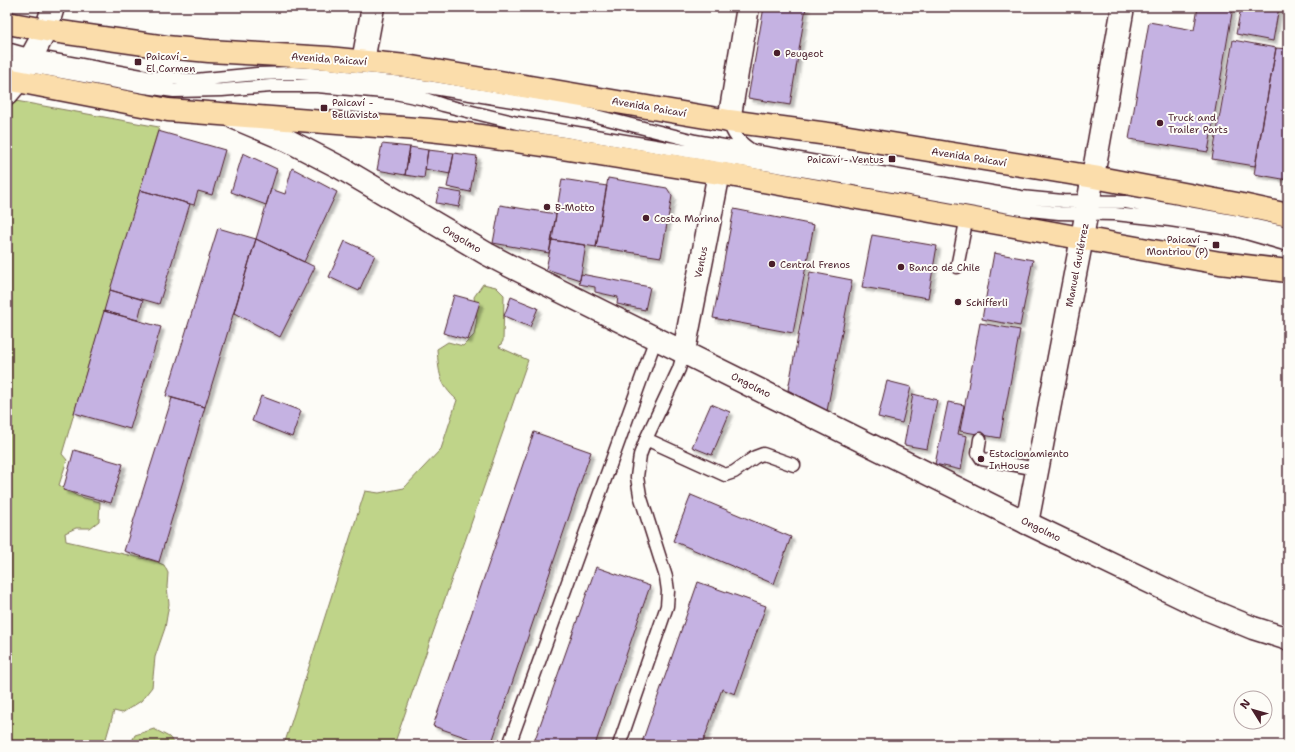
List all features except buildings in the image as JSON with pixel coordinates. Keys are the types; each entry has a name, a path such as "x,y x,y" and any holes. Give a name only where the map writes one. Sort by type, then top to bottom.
{"main road":[{"name":"Avenida Paicaví","path":"7,23 46,30 189,50 363,61 406,66 729,121 843,136 1094,177 1288,215"},
{"path":"16,73 162,109 466,134 544,145 718,173 1220,263 1288,271"}],"street":[{"path":"16,73 46,30 53,7"},
{"path":"363,61 373,7"},
{"path":"729,121 748,7"},
{"name":"Manuel Gutiérrez","path":"1027,523 1094,177 1123,7"},
{"name":"Ongolmo","path":"222,113 287,140 372,186 487,254 1027,523 1224,618 1274,636 1288,639"},
{"name":"Ventus","path":"684,352 718,173"}],"lane":[{"path":"7,49 16,73"},
{"path":"16,73 196,80 274,73 292,73 403,83 580,112 668,135 1040,200 1088,207 1114,214 1231,229 1250,233 1288,245"},
{"path":"16,73 174,91 271,86 317,86 395,93 516,122 1021,209 1059,213 1088,207 1126,202 1238,222 1288,233"},
{"path":"729,121 731,130 736,138 743,145 752,150"},
{"path":"957,268 967,217"},
{"path":"509,745 656,338"},
{"path":"619,745 667,606 668,591 666,577 640,495 637,477 640,455 646,439 680,369 684,352"},
{"path":"646,439 725,475 734,472 755,457 763,454 794,465"},
{"path":"980,439 978,452 982,459 1037,469"}],"green space":[{"path":"16,101 159,127 62,454 67,460 59,485 77,496 100,502 99,521 90,528 76,528 65,533 66,541 159,562 164,565 168,573 167,587 169,604 165,628 155,657 152,687 141,701 122,713 114,711 105,742 106,745 7,745 7,111"},
{"path":"483,284 496,287 504,295 503,341 499,347 528,360 394,745 284,745 365,491 379,493 404,488 441,449 457,400 447,389 441,378 437,349 448,342 463,346 474,335 477,318 474,297"},
{"path":"154,729 169,737 176,745 130,745 135,735"}],"place":[{"name":"Peugeot","path":"777,53"},
{"name":"Paicaví - El Carmen","path":"138,62"},
{"name":"Paicaví - Bellavista","path":"324,108"},
{"name":"Truck and Trailer Parts","path":"1160,123"},
{"name":"Paicaví - Ventus","path":"892,159"},
{"name":"B-Motto","path":"547,207"},
{"name":"Costa Marina","path":"646,218"},
{"name":"Paicaví - Montriou (P)","path":"1216,245"},
{"name":"Central Frenos","path":"772,264"},
{"name":"Banco de Chile","path":"901,267"},
{"name":"Schifferli","path":"958,302"},
{"name":"Estacionamiento InHouse","path":"981,459"}]}
